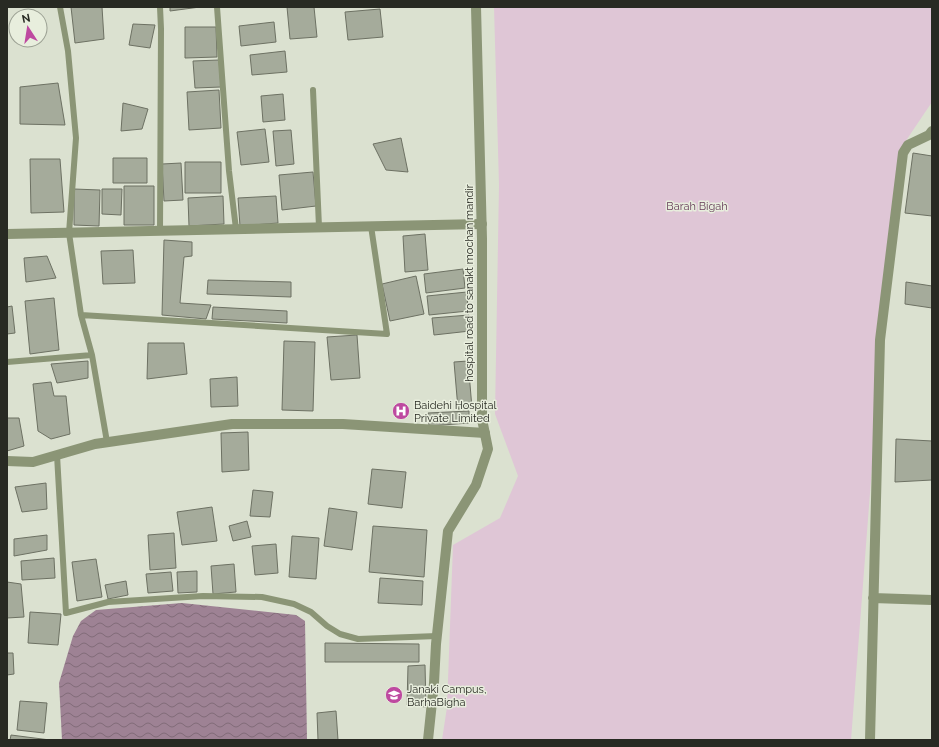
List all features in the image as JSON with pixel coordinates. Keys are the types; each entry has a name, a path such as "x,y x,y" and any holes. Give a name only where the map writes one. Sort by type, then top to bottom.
{"street":[{"name":"hospital road to sanakt mochan mandir","path":"428,740 448,531 476,485 488,449 482,419 482,224 476,7"},
{"path":"870,740 880,340 903,153 908,145 931,135"},
{"path":"7,234 482,224"},
{"path":"7,461 34,462 95,444 232,424 343,424 485,433"},
{"path":"873,598 932,600"}],"lane":[{"path":"60,7 68,51 76,138 69,233 82,315 92,355 107,442"},
{"path":"160,7 160,231"},
{"path":"217,7 229,171 236,229"},
{"path":"313,90 319,228"},
{"path":"82,315 387,334 371,226"},
{"path":"7,362 92,355"},
{"path":"57,455 66,613 108,602 203,596 262,597 294,604 311,612 327,626 340,634 358,639 437,636"}],"green space":[{"name":"Barah Bigah","path":"494,7 932,7 932,102 901,148 877,402 851,740 442,740 447,707 453,545 500,518 518,476 495,414 499,185"}],"water":[{"path":"182,603 296,615 305,621 307,740 62,740 59,683 73,636 81,621 96,610"}],"building":[{"path":"71,7 102,7 104,39 75,43"},
{"path":"170,7 200,7 170,11"},
{"path":"287,7 314,7 317,37 290,39"},
{"path":"380,9 383,37 348,40 345,12"},
{"path":"274,22 276,42 241,46 239,26"},
{"path":"133,24 155,25 150,48 129,45"},
{"path":"185,27 216,27 217,57 185,58"},
{"path":"285,51 287,72 252,75 250,55"},
{"path":"219,60 221,87 195,88 193,61"},
{"path":"58,83 65,125 20,124 20,87"},
{"path":"219,90 221,128 189,130 187,92"},
{"path":"283,94 285,120 263,122 261,96"},
{"path":"123,103 148,109 142,129 121,131"},
{"path":"265,129 269,162 241,165 237,132"},
{"path":"291,130 294,164 276,166 273,131"},
{"path":"401,138 408,172 386,170 373,144"},
{"path":"913,153 932,156 932,216 905,213"},
{"path":"113,158 147,158 147,183 113,183"},
{"path":"30,159 60,159 64,212 31,213"},
{"path":"185,162 221,162 221,193 185,193"},
{"path":"181,163 183,200 164,201 162,164"},
{"path":"313,172 316,206 282,210 279,175"},
{"path":"124,186 154,186 154,225 124,225"},
{"path":"74,189 100,190 99,226 74,225"},
{"path":"102,189 122,189 121,215 102,214"},
{"path":"223,196 224,224 189,226 188,198"},
{"path":"276,196 278,223 240,226 238,198"},
{"path":"425,234 428,270 405,272 403,236"},
{"path":"164,240 192,242 192,256 184,257 180,303 211,305 206,319 162,315"},
{"path":"133,250 135,283 103,284 101,251"},
{"path":"47,256 56,278 26,282 24,258"},
{"path":"463,269 465,288 426,293 424,274"},
{"path":"416,276 424,314 390,321 382,284"},
{"path":"208,280 291,282 291,297 207,294"},
{"path":"906,282 932,286 932,308 905,304"},
{"path":"467,292 468,311 429,315 427,296"},
{"path":"54,298 59,350 30,354 25,301"},
{"path":"12,306 15,333 7,334 7,307"},
{"path":"213,307 287,311 287,323 212,319"},
{"path":"469,315 470,331 434,335 432,318"},
{"path":"357,335 360,378 331,380 327,337"},
{"path":"284,341 315,342 313,411 282,410"},
{"path":"148,343 184,343 187,374 147,379"},
{"path":"88,361 88,378 57,383 51,364"},
{"path":"468,361 472,408 458,409 454,362"},
{"path":"237,377 238,406 211,407 210,379"},
{"path":"51,382 54,396 66,396 70,434 51,439 38,431 33,384"},
{"path":"469,411 469,423 429,426 428,413"},
{"path":"7,418 19,418 24,446 7,451"},
{"path":"248,432 249,470 222,472 221,433"},
{"path":"896,439 932,441 932,480 895,482"},
{"path":"372,469 406,472 402,508 368,504"},
{"path":"46,483 47,509 22,512 15,487"},
{"path":"253,490 273,492 270,517 250,516"},
{"path":"212,507 217,541 182,545 177,512"},
{"path":"329,508 357,512 352,550 324,546"},
{"path":"247,521 251,537 233,541 229,526"},
{"path":"373,526 427,530 424,577 369,572"},
{"path":"174,533 176,568 150,570 148,535"},
{"path":"47,535 47,550 14,556 14,539"},
{"path":"292,536 319,538 316,579 289,577"},
{"path":"276,544 278,573 255,575 252,546"},
{"path":"54,558 55,578 22,580 21,561"},
{"path":"96,559 102,597 77,601 72,562"},
{"path":"234,564 236,592 213,594 211,566"},
{"path":"197,571 197,592 178,593 177,572"},
{"path":"171,572 173,591 148,593 146,574"},
{"path":"380,578 423,581 422,605 378,603"},
{"path":"126,581 128,595 108,599 105,585"},
{"path":"7,582 21,584 24,617 7,618"},
{"path":"30,612 61,614 58,645 28,643"},
{"path":"325,643 419,644 419,662 325,662"},
{"path":"7,653 13,653 14,674 7,675"},
{"path":"425,665 426,707 407,705 408,666"},
{"path":"20,701 47,703 44,733 17,730"},
{"path":"336,711 338,740 318,740 317,713"},
{"path":"11,735 50,740 10,740"}],"place":[{"name":"Baidehi Hospital Private Limited","path":"401,411"},
{"name":"Janaki Campus, BarhaBigha","path":"394,695"}]}
